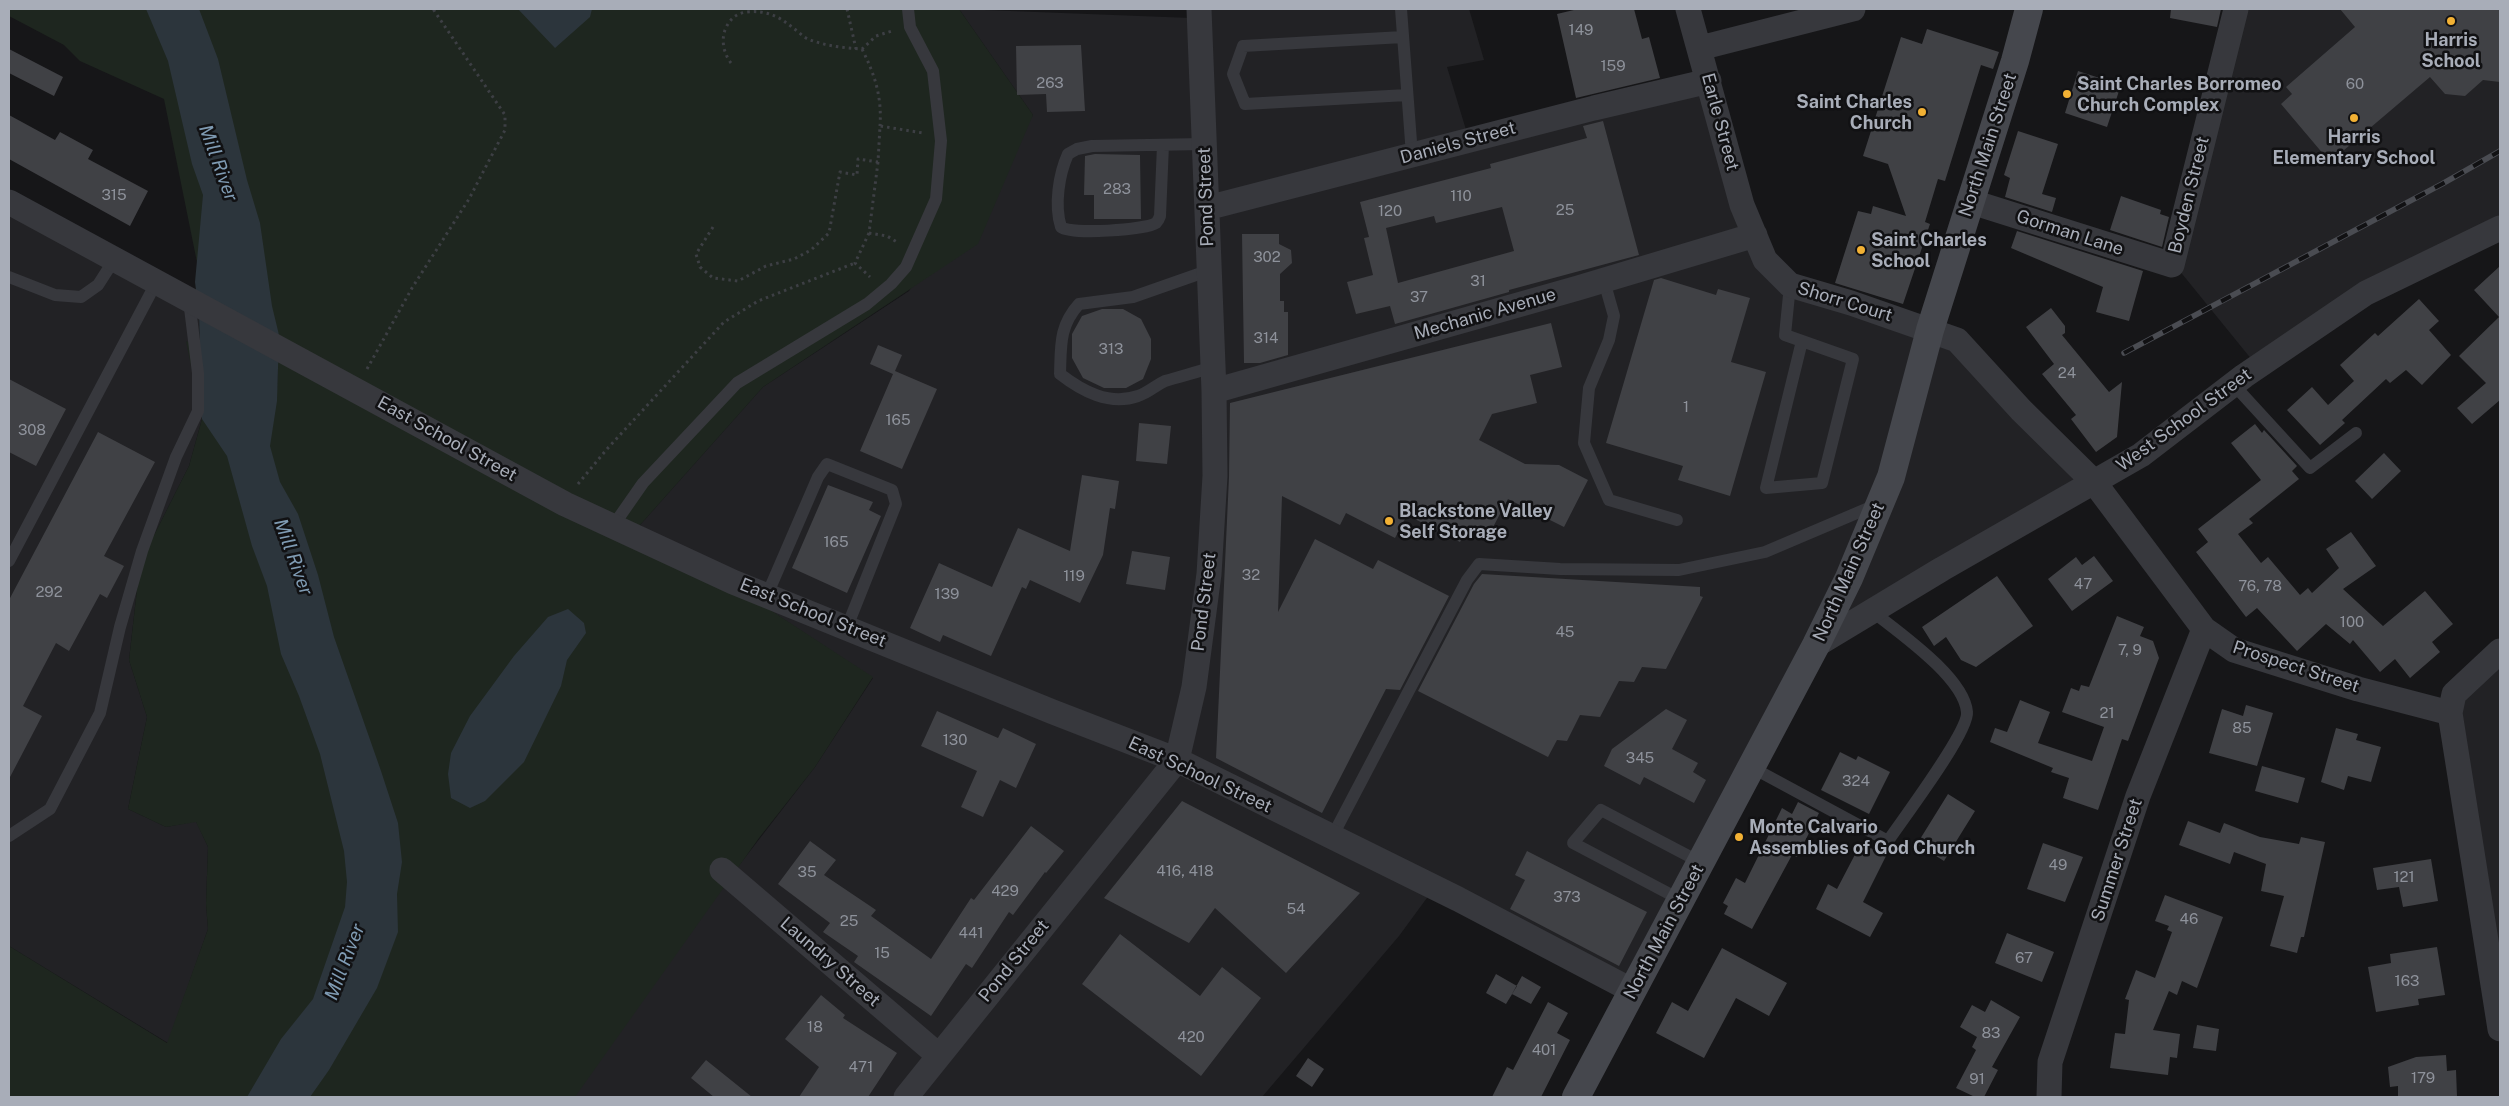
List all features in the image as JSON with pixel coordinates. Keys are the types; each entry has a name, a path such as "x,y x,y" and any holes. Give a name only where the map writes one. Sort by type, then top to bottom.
{"street":[{"name":"Pond Street","path":"906,1097 1177,760 1194,687 1209,574 1215,476 1214,379 1199,9"},
{"name":"Earle Street","path":"1688,9 1742,205 1754,235"},
{"path":"1700,48 1853,9"},
{"name":"North Main Street","path":"1576,1097 1816,645 1849,578 1891,477 1930,330 1969,201 2015,61 2029,9"},
{"name":"Boyden Street","path":"2172,265 2236,9"},
{"name":"Daniels Street","path":"1207,208 1709,81"},
{"name":"Gorman Lane","path":"1969,201 2172,265"},
{"name":"East School Street","path":"9,202 565,504 767,595 1053,712 1177,760 1458,899 1633,991"},
{"name":"West School Street","path":"1816,645 2141,455 2234,384 2366,294 2500,228"},
{"name":"Mechanic Avenue","path":"1214,379 1604,281 1754,235"},
{"name":"Shorr Court","path":"1754,235 1765,260 1790,285 1930,330"},
{"name":"Prospect Street","path":"1930,330 1957,340 2021,410 2094,482 2204,629 2234,650 2358,689 2450,713"},
{"name":"Summer Street","path":"2045,1093 2050,1062 2138,796 2204,629"},
{"path":"2500,651 2454,694 2450,713 2493,941 2500,1029"},
{"name":"Laundry Street","path":"722,870 938,1055"}],"lane":[{"path":"613,526 643,483 737,384 867,304 906,267 936,199 940,136 933,71 912,29 908,9"},
{"path":"1401,9 1412,155"},
{"path":"1403,36 1243,46 1233,74 1245,104 1407,95"},
{"path":"1163,145 1160,216 1156,223 1143,226 1076,232 1061,227 1059,183 1068,154 1077,148 1163,145 1204,144"},
{"path":"9,277 55,295 81,297 98,285 114,260"},
{"path":"1210,270 1133,297 1079,304 1067,317 1061,343 1060,374 1078,388 1099,397 1122,398 1138,396 1165,381 1214,379"},
{"path":"1604,281 1614,316 1609,340 1589,388 1584,443 1609,500 1677,520"},
{"path":"9,561 156,283"},
{"path":"1790,285 1785,335 1853,359 1822,484 1766,488 1802,342"},
{"path":"9,836 50,808 100,713 120,627 142,551 176,458 198,411 198,373 191,302"},
{"path":"2234,384 2310,468 2356,433"},
{"path":"767,595 818,477 827,464 892,490 896,504 847,627"},
{"path":"1332,837 1467,580 1479,564 1560,569 1680,570 1765,552 1880,503"},
{"path":"1751,767 1888,841 1956,740 1968,713 1954,682 1922,650 1872,611"},
{"path":"1681,900 1573,843 1602,810 1700,862"}],"path":[{"path":"356,389 412,288 469,199 505,130 505,114 433,9"},
{"path":"847,9 856,49"},
{"path":"731,63 726,56 724,33 730,20 741,12 759,11 770,14 790,25 807,39 856,49 862,49 876,36 912,29"},
{"path":"565,504 607,449 724,322 758,301 855,263 869,232 878,162 882,106 878,86 862,49"},
{"path":"880,126 940,136"},
{"path":"713,227 696,254 700,267 713,278 738,280 766,266 794,259 812,250 829,233 840,172 856,174 858,159 878,162"},
{"path":"869,232 887,236 913,252"},
{"path":"855,263 882,291"}],"shaded area":[{"path":"9,9 959,9 1033,115 978,244 763,387 640,525 873,677 815,767 759,838 575,1097 9,1097 9,946 167,1043 208,929 206,904 208,847 196,822 166,827 128,809 147,717 129,660 140,563 189,466 202,419 186,341 277,388 279,335 203,292 164,99 80,61 64,45 9,16"},
{"path":"959,9 1191,18 1191,9 1469,9 1484,60 1447,67 1470,143 1706,88 1768,266 1944,330 2092,491 1808,654 1633,994 1432,891 1399,936 1262,1097 560,1097 815,767 873,678 640,525 763,387 909,291 1033,115"},
{"name":"Harris Elementary School","path":"2238,9 2500,9 2500,226 2261,371 2170,259"},
{"path":"9,208 199,314 202,419 189,466 140,563 129,660 147,717 128,809 166,827 196,821 208,847 206,904 208,929 168,1043 9,946"},
{"path":"2500,664 2500,943 2482,945 2459,721 2463,697"}],"water":[{"name":"Mill River","path":"146,9 199,9 218,59 247,180 260,223 272,306 279,335 277,401 270,446 280,482 298,514 318,575 334,637 398,823 402,862 397,894 398,932 377,988 329,1070 310,1097 247,1097 281,1039 313,999 345,907 347,882 344,851 320,754 299,696 281,654 267,586 252,546 227,456 202,419 199,314 195,282 203,195 192,164 168,61"},
{"path":"518,9 592,9 590,17 555,48"},
{"path":"568,609 584,623 586,633 567,660 561,686 524,762 485,801 470,808 451,798 448,774 451,753 470,716 514,656 548,617"}],"building":[{"path":"1578,9 1634,9 1642,39 1649,37 1660,78 1576,98 1557,14"},
{"path":"2171,9 2221,9 2217,27 2170,18"},
{"name":"Harris Elementary School","path":"2340,9 2500,9 2500,82 2483,80 2465,96 2445,94 2430,77 2330,162 2281,104 2292,94 2286,87 2355,27"},
{"name":"Saint Charles Church","path":"1927,29 1999,52 1993,69 1981,65 1945,181 1938,179 1925,222 1930,224 1903,304 1835,283 1858,211 1871,214 1873,206 1906,216 1888,164 1863,156 1901,37 1922,44"},
{"path":"1081,45 1085,111 1047,112 1046,94 1017,95 1016,46"},
{"path":"9,49 63,77 54,96 9,73"},
{"path":"2078,71 2121,85 2107,127 2065,113"},
{"path":"9,115 55,140 60,132 93,150 88,159 148,191 130,226 9,159"},
{"path":"1603,121 1639,255 1509,290 1509,292 1395,324 1390,306 1356,314 1347,282 1373,275 1364,238 1369,237 1360,202 1491,168 1490,164 1587,138 1583,126","holes":["1502,207 1514,251 1398,283 1386,228 1434,216 1436,223"]},
{"path":"2018,131 2058,144 2042,194 2056,198 2052,212 2005,197 2010,178 2004,175"},
{"path":"1095,154 1140,155 1141,219 1094,219 1094,195 1084,195 1085,156"},
{"path":"2121,196 2161,210 2160,214 2169,217 2162,247 2110,230"},
{"path":"2017,231 2143,271 2129,321 2096,312 2103,287 2011,248"},
{"path":"1242,234 1279,234 1279,244 1291,250 1292,263 1280,274 1280,301 1284,301 1284,312 1288,312 1288,355 1260,363 1244,363"},
{"path":"2500,266 2500,400 2472,424 2457,408 2486,383 2459,356 2499,317 2474,290"},
{"path":"1661,278 1716,295 1718,289 1750,298 1731,362 1766,372 1730,496 1678,480 1683,466 1606,443 1654,280"},
{"path":"2419,299 2439,321 2429,330 2451,355 2422,385 2406,370 2390,383 2386,379 2342,420 2345,423 2320,445 2287,410 2312,387 2328,405 2354,381 2340,365 2375,333 2378,336"},
{"path":"2051,308 2065,326 2065,333 2062,335 2109,392 2122,382 2117,437 2096,452 2071,419 2076,415 2042,374 2054,364 2026,327"},
{"path":"1102,309 1123,309 1141,319 1151,339 1151,359 1143,379 1126,388 1104,388 1083,378 1072,358 1072,334 1082,316"},
{"path":"1551,323 1562,367 1530,375 1537,403 1492,414 1479,440 1525,464 1559,465 1588,480 1564,527 1508,499 1492,529 1467,528 1460,542 1407,515 1395,538 1346,513 1340,525 1282,496 1278,612 1315,539 1373,569 1378,560 1449,596 1400,690 1386,689 1322,813 1216,758 1229,477 1230,403"},
{"path":"878,345 902,355 895,371 937,389 902,469 860,451 893,374 870,364"},
{"path":"9,379 66,409 36,466 9,452"},
{"path":"1139,423 1171,426 1167,464 1136,461"},
{"path":"2255,424 2262,433 2264,430 2297,466 2292,471 2299,479 2249,519 2253,523 2238,534 2261,563 2268,557 2300,595 2308,588 2312,593 2339,568 2326,549 2351,532 2376,566 2343,589 2383,626 2425,591 2453,624 2432,642 2440,652 2410,678 2395,659 2380,672 2353,640 2350,644 2326,624 2297,651 2257,608 2246,617 2196,552 2208,542 2198,529 2261,480 2231,443"},
{"path":"98,432 155,462 104,556 124,566 107,598 100,594 69,651 56,643 23,706 42,716 9,779 9,600"},
{"path":"2384,453 2401,471 2372,499 2355,481"},
{"path":"1082,475 1119,481 1115,509 1110,508 1103,555 1080,603 1030,580 1026,589 1022,587 991,656 943,635 940,642 910,628 939,563 992,587 1018,528 1070,551"},
{"path":"828,485 873,502 869,510 881,516 847,593 792,568"},
{"path":"1132,551 1170,557 1165,590 1126,584"},
{"path":"2094,556 2113,581 2072,611 2048,579 2076,557 2082,565"},
{"path":"1482,574 1700,587 1700,596 1703,597 1666,669 1642,667 1634,682 1619,681 1600,717 1580,715 1567,741 1557,740 1548,757 1418,691 1474,584"},
{"path":"1997,576 2033,626 1976,667 1961,660 1946,637 1934,646 1922,627"},
{"path":"2117,616 2144,627 2140,636 2153,641 2159,658 2128,741 2122,739 2098,810 2063,798 2069,778 2051,772 2053,768 1990,742 1995,728 2007,732 2020,700 2050,712 2038,743 2092,761 2104,727 2062,712 2071,688 2079,691 2081,685 2089,687"},
{"path":"2246,705 2273,713 2257,766 2209,753 2222,709 2243,716"},
{"path":"1666,709 1687,720 1672,749 1698,763 1693,772 1706,780 1694,803 1644,777 1640,785 1604,766 1612,749"},
{"path":"937,711 998,738 1003,728 1036,744 1016,788 1000,780 983,817 961,807 977,771 921,746"},
{"path":"2336,728 2358,734 2356,740 2381,747 2371,782 2348,776 2344,790 2321,782"},
{"path":"1840,752 1856,760 1858,756 1890,772 1869,814 1821,790"},
{"path":"2262,766 2305,778 2298,803 2255,791"},
{"path":"1948,794 1975,811 1944,861 1917,844"},
{"path":"1182,801 1360,893 1286,973 1215,908 1189,943 1104,898"},
{"path":"1798,802 1819,813 1797,857 1792,855 1752,929 1724,914 1728,906 1723,903 1736,878 1745,883 1782,808 1792,814"},
{"path":"2188,821 2220,833 2224,823 2260,837 2299,844 2301,837 2325,842 2304,937 2301,937 2297,953 2270,946 2284,896 2261,891 2266,864 2234,852 2230,864 2179,845"},
{"path":"1031,826 1064,851 1045,872 1013,915 1009,912 972,968 966,964 931,1016 854,962 858,956 823,932 830,923 778,884 810,841 836,860 824,875 876,910 871,916 931,959 971,898 974,900"},
{"path":"1861,843 1886,856 1863,902 1883,913 1870,937 1816,909 1828,884 1837,889"},
{"path":"2043,843 2083,857 2065,902 2027,889"},
{"path":"1527,851 1647,912 1619,966 1510,909 1525,880 1515,875"},
{"path":"2431,859 2438,901 2403,907 2399,887 2377,890 2373,868"},
{"path":"2165,895 2223,917 2197,988 2182,981 2177,995 2169,991 2153,1030 2180,1034 2177,1058 2170,1057 2168,1075 2110,1068 2115,1033 2125,1034 2129,1000 2125,999 2136,970 2155,978 2172,932 2167,930 2169,926 2155,921"},
{"path":"2007,933 2054,952 2042,982 1995,963"},
{"path":"1120,934 1200,996 1222,967 1261,998 1201,1076 1082,984"},
{"path":"2437,947 2445,995 2418,999 2419,1005 2376,1012 2368,967 2391,963 2390,954"},
{"path":"1722,948 1787,983 1769,1016 1736,998 1704,1058 1656,1033 1672,1002 1688,1011"},
{"path":"1496,974 1517,986 1506,1004 1486,993"},
{"path":"1522,976 1541,987 1531,1004 1512,994"},
{"path":"821,995 845,1015 843,1018 897,1053 868,1097 799,1097 819,1067 785,1039"},
{"path":"1991,1000 2020,1017 1992,1067 1998,1070 1984,1097 1975,1097 1956,1088 1976,1050 1972,1047 1977,1037 1960,1027 1972,1005 1985,1012"},
{"path":"1548,1002 1568,1013 1557,1033 1570,1040 1541,1097 1492,1097 1507,1067 1513,1070"},
{"path":"2197,1025 2219,1029 2216,1051 2193,1048"},
{"path":"2446,1055 2447,1071 2456,1070 2457,1097 2398,1097 2398,1086 2390,1087 2388,1067 2416,1057"},
{"path":"1308,1058 1324,1069 1312,1087 1296,1076"},
{"path":"706,1060 752,1097 714,1097 691,1078"}],"railway":[{"path":"2124,353 2442,184 2500,151"}],"place":[{"name":"Harris School","path":"2451,21"},
{"name":"Saint Charles Borromeo Church Complex","path":"2067,94"},
{"name":"Saint Charles Church","path":"1922,112"},
{"name":"Harris Elementary School","path":"2354,118"},
{"name":"Saint Charles School","path":"1861,250"},
{"name":"Blackstone Valley Self Storage","path":"1389,521"},
{"name":"Monte Calvario Assemblies of God Church","path":"1739,837"}]}
